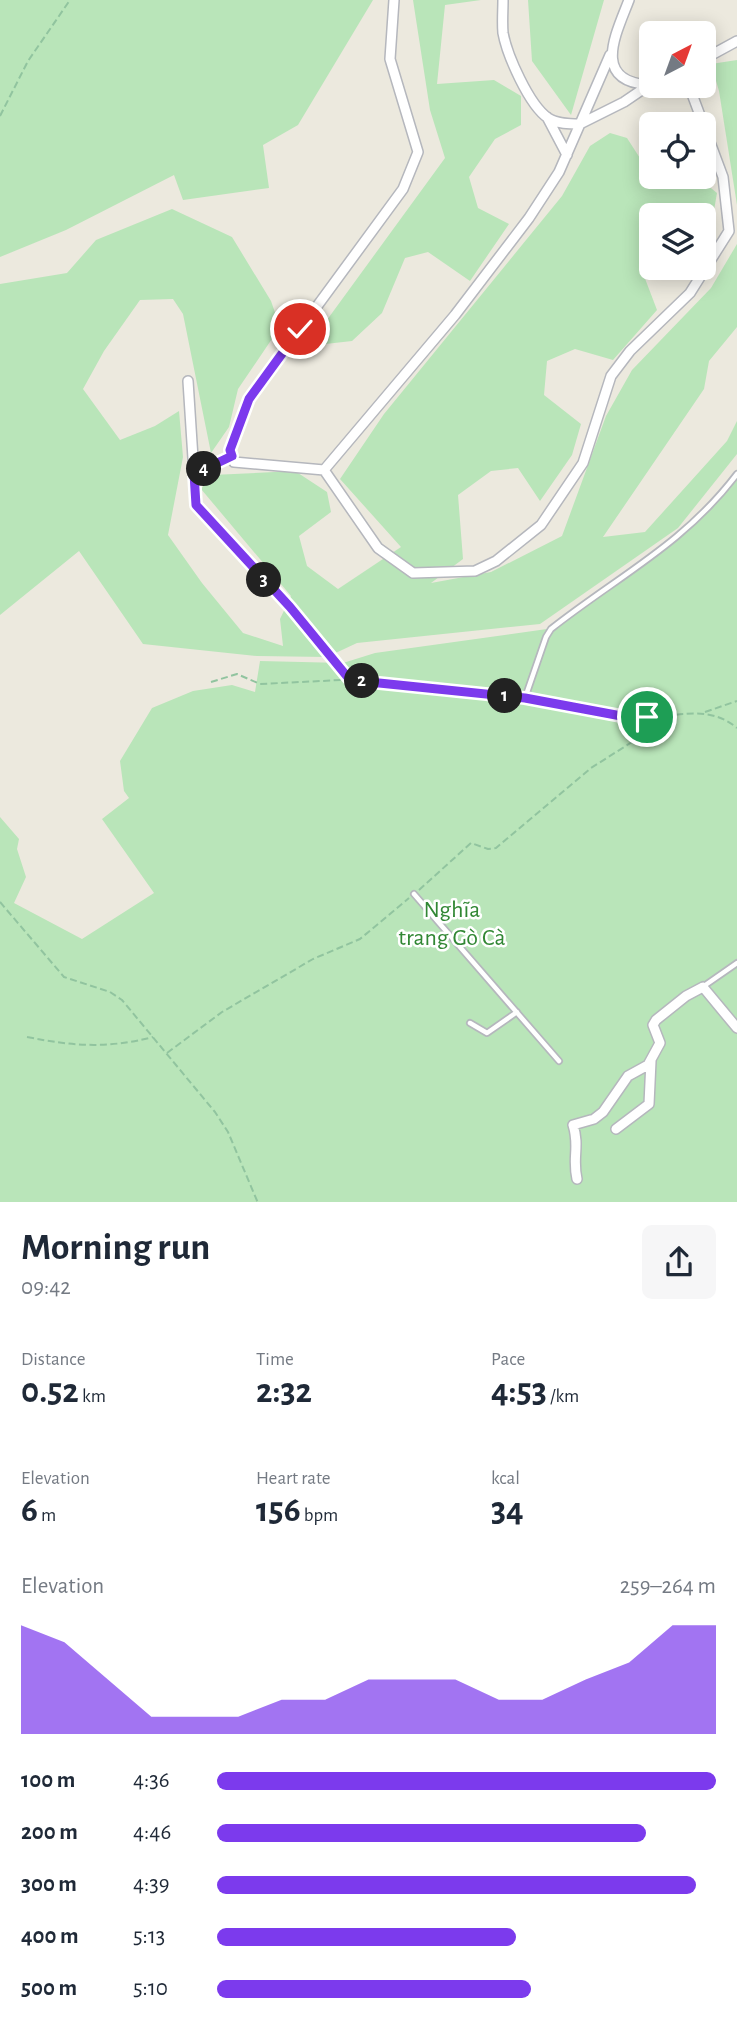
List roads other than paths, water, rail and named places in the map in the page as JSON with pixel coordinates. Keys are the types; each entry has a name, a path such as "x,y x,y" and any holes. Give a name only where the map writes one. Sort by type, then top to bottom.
{"street":[{"path":"324,470 234,462 230,450 249,399 403,189 418,152 390,59 394,0"},
{"path":"503,0 503,32 511,61 536,104 547,117 567,155"},
{"path":"324,470 455,315 545,195 567,155 610,55 629,0"},
{"path":"716,52 737,41"},
{"path":"610,55 617,72 639,84"},
{"path":"547,117 557,122 580,124 639,91"},
{"path":"324,470 378,548 413,573 475,571 496,561 541,525 583,463 611,376 630,351 690,293 729,231 723,177 693,98"},
{"path":"188,381 196,505 257,572"},
{"path":"194,474 232,456"},
{"path":"578,1179 573,1162 578,1143 573,1125 599,1116 628,1076 643,1070 651,1061 660,1043 654,1023 686,996 704,986 737,1028"},
{"path":"616,1129 649,1104 651,1061"}],"lane":[{"path":"525,698 551,629 659,552 721,495 737,474"},
{"path":"257,572 290,607 350,680"},
{"path":"414,894 559,1061"},
{"path":"704,986 737,963"},
{"path":"470,1023 486,1033 517,1012"}],"park label":[{"name":"Nghĩa trang Gò Cà","path":"452,924"}]}
